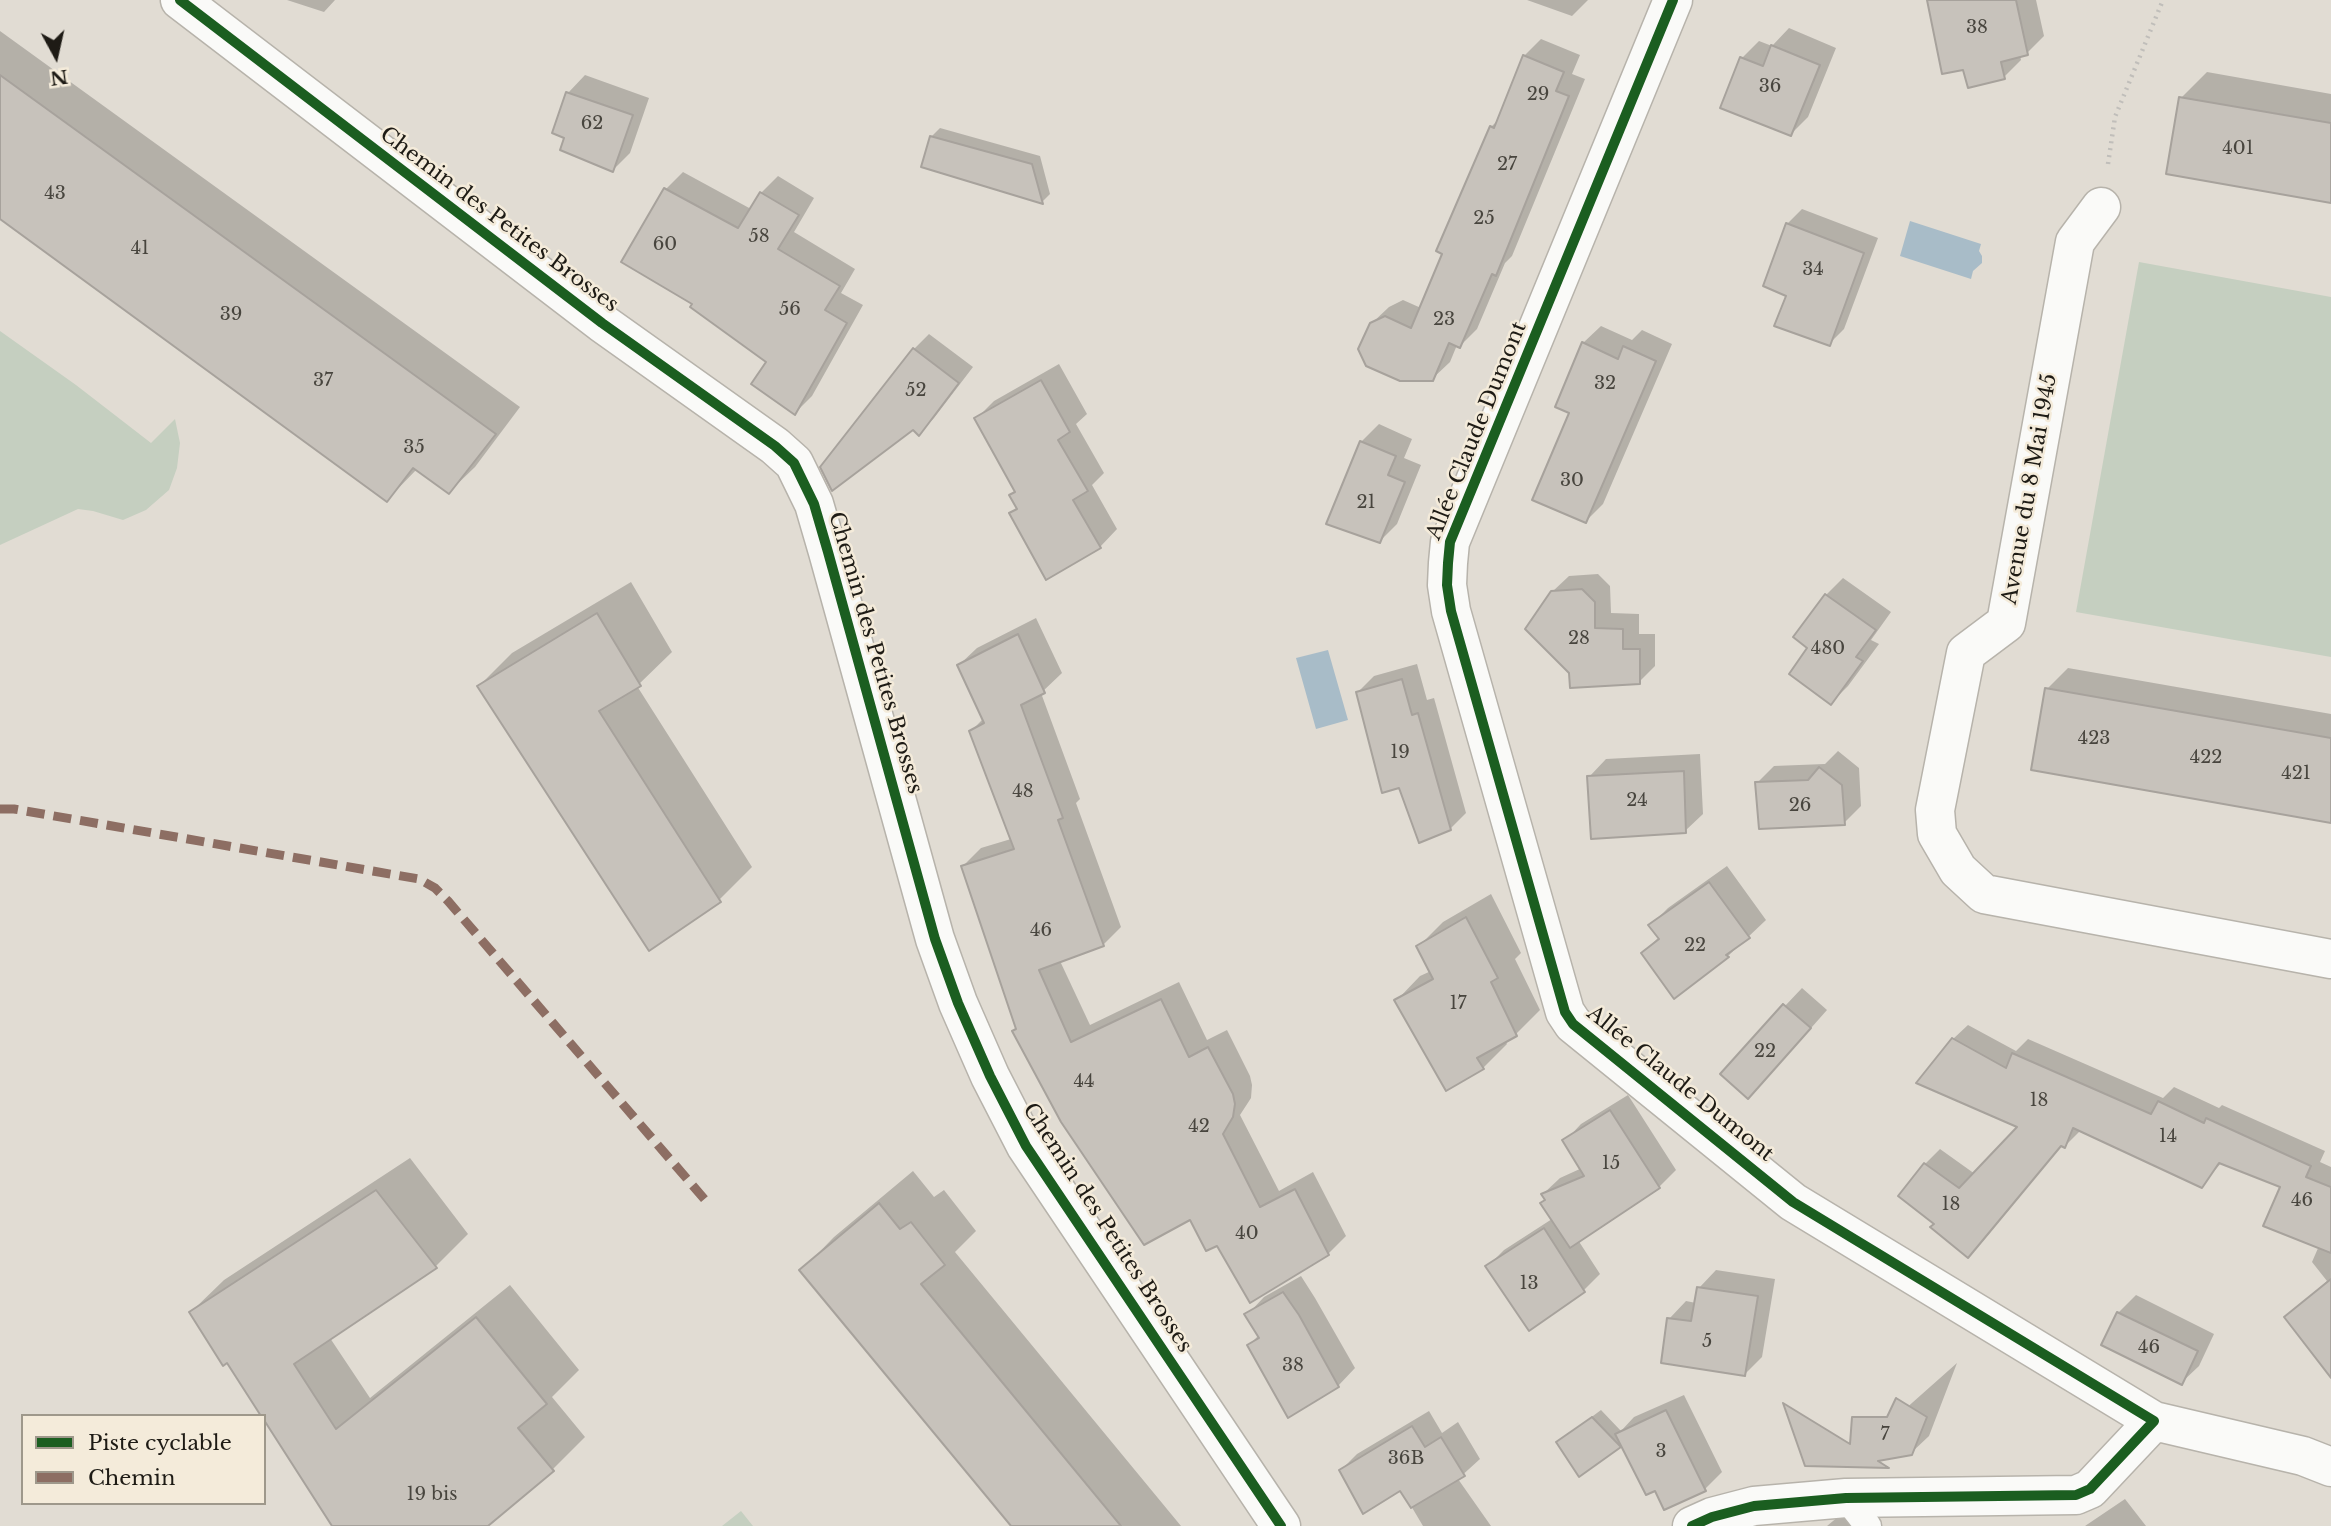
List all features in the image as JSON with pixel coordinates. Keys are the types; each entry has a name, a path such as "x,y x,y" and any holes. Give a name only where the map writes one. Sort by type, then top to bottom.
{"street":[{"name":"Chemin des Petites Brosses","path":"180,0 602,323 775,446 794,463 814,504 935,939 958,1003 990,1076 1026,1146 1281,1526"},
{"name":"Allée Claude Dumont","path":"1673,0 1450,542 1447,585 1451,611 1565,1012 1573,1024 1804,1209 2154,1420 2303,1456 2331,1467"},
{"name":"Avenue du 8 Mai 1945","path":"2101,207 2075,242 2006,623 1966,653 1936,810 1937,834 1958,870 1984,894 2331,959"},
{"path":"1692,1526 1712,1517 1754,1506 1857,1512 2076,1495 2090,1489 2154,1420"}],"path":[{"path":"2101,207 2115,117 2163,0"}],"green space":[{"path":"2139,262 2331,297 2331,657 2076,612"},
{"path":"0,331 151,443 175,419 180,443 177,468 169,490 146,510 123,520 78,509 0,545"},
{"path":"741,1511 753,1526 722,1526"}],"water":[{"path":"1910,221 1981,244 1979,251 1982,263 1973,271 1971,279 1900,256"},
{"path":"1328,650 1348,720 1316,729 1296,658"}],"building":[{"path":"1927,0 2016,0 2028,55 2001,62 2005,79 1968,88 1963,70 1942,74"},
{"path":"1771,45 1820,65 1791,136 1720,108 1740,57 1763,66"},
{"path":"1523,55 1564,72 1556,91 1569,96 1496,276 1492,274 1460,348 1449,343 1433,381 1400,381 1366,366 1358,349 1370,323 1385,316 1411,328 1442,254 1436,251 1490,126 1494,128"},
{"path":"0,75 496,434 449,494 413,468 387,502 0,219"},
{"path":"566,92 633,115 613,172 560,150 564,138 552,133"},
{"path":"2179,97 2331,123 2331,203 2166,174"},
{"path":"930,136 1032,164 1043,204 921,167"},
{"path":"664,188 738,228 760,192 799,215 778,249 840,286 825,310 847,323 795,415 751,384 766,362 690,307 692,304 621,262"},
{"path":"1786,223 1864,253 1830,346 1774,326 1786,296 1763,286"},
{"path":"1582,342 1618,359 1623,346 1656,361 1586,523 1532,500 1569,413 1555,407"},
{"path":"913,348 959,383 919,436 913,430 832,491 820,467"},
{"path":"1041,380 1070,432 1058,440 1088,491 1073,500 1101,548 1046,580 1009,513 1017,509 1009,495 1015,492 974,418"},
{"path":"1360,441 1396,456 1388,475 1405,482 1380,543 1326,524"},
{"path":"1582,589 1595,602 1595,628 1623,629 1623,649 1640,649 1640,684 1570,688 1569,673 1525,629 1551,591"},
{"path":"1825,594 1876,630 1856,657 1863,661 1831,705 1789,674 1807,648 1793,637"},
{"path":"597,613 641,686 599,711 721,902 649,951 477,686"},
{"path":"1018,634 1045,693 1021,705 1063,818 1058,820 1104,946 1039,970 1071,1042 1161,999 1189,1057 1208,1047 1233,1094 1233,1117 1223,1134 1260,1207 1295,1189 1329,1255 1250,1303 1217,1246 1206,1251 1190,1220 1144,1245 1061,1122 1012,1031 1016,1029 961,866 1014,849 969,731 984,723 957,665"},
{"path":"1402,679 1412,715 1418,713 1451,830 1419,843 1399,788 1382,793 1356,692"},
{"path":"2045,688 2331,738 2331,823 2031,770"},
{"path":"1819,767 1842,785 1845,825 1759,829 1755,782 1808,780"},
{"path":"1684,771 1686,833 1591,839 1587,776"},
{"path":"1709,882 1750,938 1674,999 1641,953 1659,939 1648,925"},
{"path":"1466,917 1498,978 1491,982 1517,1036 1477,1058 1484,1069 1446,1091 1394,1000 1433,979 1416,946"},
{"path":"1783,1004 1811,1028 1748,1099 1720,1074"},
{"path":"1952,1038 2006,1068 2012,1053 2151,1114 2158,1101 2204,1123 2206,1118 2311,1166 2306,1177 2331,1187 2331,1253 2263,1226 2280,1187 2219,1163 2202,1188 2073,1128 2065,1148 2061,1146 1968,1258 1930,1227 1934,1224 1898,1196 1924,1163 1959,1188 2017,1127 1916,1083"},
{"path":"1610,1110 1660,1188 1570,1248 1540,1203 1545,1200 1541,1194 1584,1176 1562,1140"},
{"path":"376,1190 437,1268 294,1364 336,1429 476,1317 547,1404 518,1428 554,1471 488,1526 332,1526 266,1423 266,1414 260,1414 227,1363 223,1366 189,1312"},
{"path":"879,1203 900,1229 911,1222 945,1265 921,1284 1121,1526 1011,1526 799,1270"},
{"path":"1544,1228 1585,1292 1529,1331 1485,1266"},
{"path":"2331,1279 2331,1378 2284,1317"},
{"path":"1697,1287 1758,1296 1745,1376 1661,1363 1667,1318 1691,1321"},
{"path":"1283,1292 1299,1315 1339,1387 1288,1418 1247,1345 1259,1338 1244,1314"},
{"path":"2117,1312 2198,1351 2182,1385 2101,1345"},
{"path":"1896,1398 1927,1417 1912,1455 1878,1461 1889,1468 1805,1466 1783,1403 1850,1444 1852,1417 1887,1417"},
{"path":"1666,1410 1706,1491 1664,1510 1655,1491 1646,1495 1615,1434"},
{"path":"1592,1417 1621,1447 1579,1477 1556,1442"},
{"path":"1412,1426 1425,1447 1441,1437 1465,1476 1411,1508 1400,1491 1363,1514 1339,1470"}],"marked path":[{"path":"0,809 14,809 419,879 435,888 448,901 706,1201"}],"cycle path":[{"path":"180,0 602,323 775,446 794,463 814,504 935,939 958,1003 990,1076 1026,1146 1281,1526"},
{"path":"1673,0 1450,542 1447,585 1451,611 1565,1012 1573,1024 1793,1202 2154,1421 2090,1489 2076,1495 1846,1498 1754,1506 1712,1517 1692,1526"}]}
